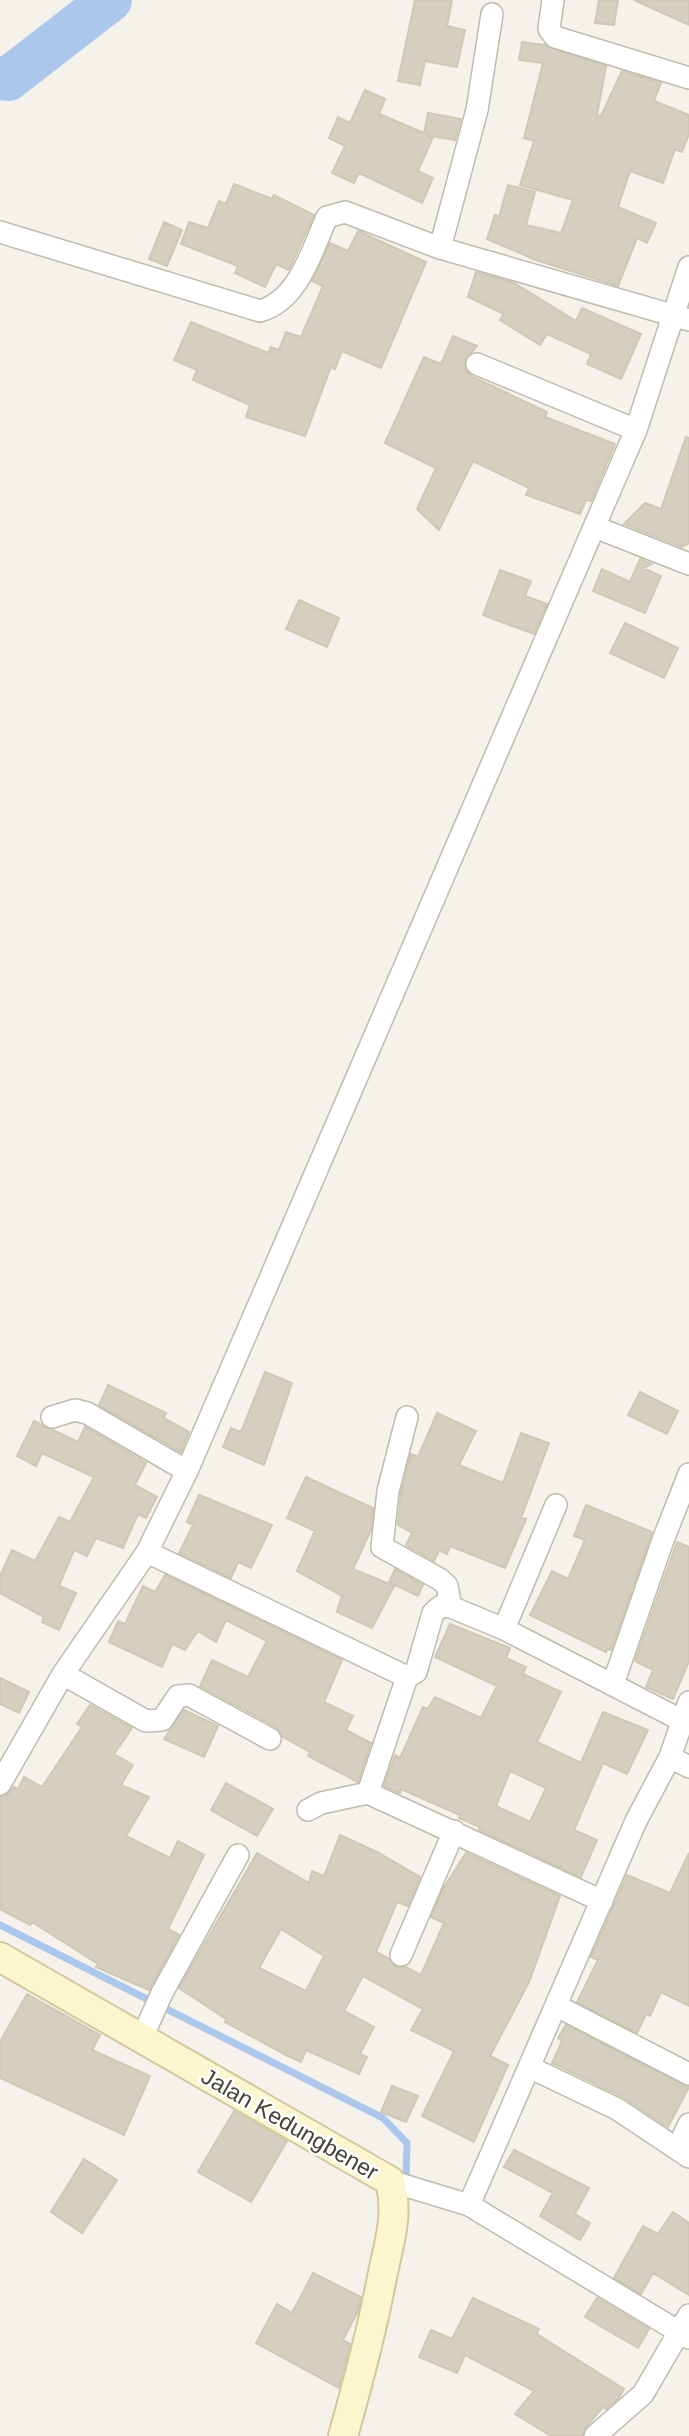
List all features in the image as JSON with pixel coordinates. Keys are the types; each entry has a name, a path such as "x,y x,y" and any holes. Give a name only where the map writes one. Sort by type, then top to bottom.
{"street":[{"path":"553,0 549,29 555,37 689,78"},
{"path":"440,248 477,110 492,14"},
{"path":"0,232 260,312 269,309 299,279 327,217 345,212 440,248 681,319"},
{"path":"0,1784 63,1674 146,1552 187,1471 636,430 681,319 689,267"},
{"path":"477,364 636,430"},
{"path":"595,527 689,565"},
{"path":"52,1417 75,1410 87,1413 187,1471"},
{"path":"407,1417 388,1491 382,1547 441,1580 446,1586 451,1607"},
{"path":"613,1684 658,1552 689,1474"},
{"path":"504,1629 556,1505"},
{"path":"146,1552 407,1677"},
{"path":"368,1793 407,1677 416,1672 433,1613 441,1606 451,1607 504,1629 613,1684 685,1711 670,1757 636,1821 469,2205"},
{"path":"63,1674 146,1721 162,1720 178,1696 189,1695 270,1739"},
{"path":"670,1757 689,1767"},
{"path":"308,1810 321,1803 368,1793 602,1900"},
{"path":"401,1955 454,1831"},
{"path":"141,2040 162,1993 238,1855"},
{"name":"Jalan Kedungbener","path":"0,1957 395,2183 392,2237 370,2341 343,2436"},
{"path":"557,2006 689,2074"},
{"path":"529,2067 617,2109 683,2153 689,2124"},
{"path":"395,2183 469,2205 686,2329 643,2395 595,2436"}],"building":[{"path":"415,0 452,0 447,26 465,30 457,67 425,61 420,85 398,81"},
{"path":"599,0 618,0 614,25 595,23"},
{"path":"634,0 689,0 689,25"},
{"path":"522,42 544,45 606,66 597,115 601,116 622,71 661,83 654,101 689,115 689,134 682,152 675,149 663,183 630,171 618,207 656,223 647,243 637,238 618,286 536,260 487,239 495,215 499,217 508,185 535,192 526,225 561,233 573,200 520,185 534,141 524,138 543,63 519,60"},
{"path":"365,90 385,99 379,114 424,133 428,113 461,119 455,140 426,135 433,137 418,171 433,178 422,203 359,173 354,183 332,173 345,146 329,138 338,117 350,123"},
{"path":"234,184 272,199 274,195 314,215 289,270 276,264 265,287 235,273 238,266 181,244 189,222 208,228 219,201 226,204"},
{"path":"164,222 182,230 167,266 149,259"},
{"path":"358,231 426,262 381,368 342,351 335,369 331,367 305,436 246,417 250,405 193,380 197,370 174,360 191,322 268,353 271,347 279,350 286,332 301,337 323,286 312,281 330,243 348,251"},
{"path":"476,272 514,283 576,321 582,308 641,334 621,379 587,364 591,354 547,334 540,345 500,320 504,314 468,297"},
{"path":"453,336 477,346 465,360 466,371 471,376 547,412 545,417 615,444 591,501 586,500 580,514 526,495 529,488 473,461 439,530 417,509 436,468 385,443 424,357 441,364"},
{"path":"686,437 689,438 689,543 682,547 624,524 645,503 661,509"},
{"path":"640,559 652,564 643,568 661,576 645,613 593,591 602,569 630,582"},
{"path":"500,570 531,581 525,596 547,604 534,634 483,615"},
{"path":"299,600 339,618 327,647 286,629"},
{"path":"625,623 678,648 664,678 610,653"},
{"path":"265,1372 292,1383 264,1465 223,1447 231,1428 241,1432"},
{"path":"108,1385 166,1413 164,1418 189,1432 181,1452 99,1405"},
{"path":"640,1392 678,1411 667,1434 628,1415"},
{"path":"437,1413 476,1431 459,1465 503,1483 521,1433 549,1443 521,1518 526,1519 505,1568 450,1546 447,1554 439,1550 434,1561 406,1545 412,1533 398,1525 401,1493 411,1454 418,1457"},
{"path":"34,1421 78,1442 85,1427 146,1463 135,1485 157,1497 146,1518 138,1514 123,1548 96,1538 87,1556 74,1550 59,1586 76,1593 59,1630 42,1622 44,1617 0,1593 0,1576 12,1550 35,1561 59,1517 70,1522 94,1477 42,1453 36,1466 17,1456"},
{"path":"306,1477 373,1508 371,1530 353,1569 394,1586 372,1628 337,1612 342,1596 297,1571 315,1531 287,1518"},
{"path":"199,1495 272,1525 251,1568 238,1562 231,1578 179,1553 193,1525 187,1522"},
{"path":"586,1505 652,1532 611,1650 607,1649 606,1652 530,1615 552,1571 568,1579 585,1540 574,1536"},
{"path":"677,1542 689,1547 689,1661 673,1699 646,1687 653,1670 635,1661"},
{"path":"395,1569 423,1585 418,1596 389,1582"},
{"path":"165,1575 342,1660 324,1702 353,1716 346,1730 371,1743 358,1782 308,1756 310,1752 283,1737 276,1727 200,1686 212,1660 248,1677 267,1641 226,1620 216,1642 198,1631 185,1650 172,1644 162,1667 109,1642 118,1621 125,1624 143,1586 155,1592"},
{"path":"450,1624 510,1648 506,1658 526,1667 523,1674 561,1692 537,1742 581,1763 603,1712 648,1730 627,1774 603,1763 574,1830 597,1840 581,1877 479,1830 480,1827 459,1818 460,1815 401,1789 400,1793 384,1786 395,1755 400,1758 423,1707 428,1709 435,1697 481,1718 497,1686 435,1657","holes":["510,1771 546,1788 530,1822 496,1806"]},
{"path":"0,1678 29,1692 19,1713 0,1704"},
{"path":"90,1705 132,1728 114,1754 133,1765 121,1785 149,1797 126,1836 170,1858 178,1841 204,1855 168,1929 179,1935 149,1990 96,1967 98,1964 32,1922 30,1925 0,1909 0,1797 7,1795 14,1787 18,1789 24,1777 42,1787 82,1727 77,1724"},
{"path":"184,1710 218,1726 204,1757 164,1739"},
{"path":"226,1783 273,1809 257,1836 211,1810"},
{"path":"340,1835 377,1852 420,1877 408,1906 397,1902 376,1952 388,1958 395,1967 406,1967 421,1975 444,1923 431,1917 443,1889 466,1853 560,1896 529,1982 490,2056 508,2065 474,2142 422,2116 454,2051 411,2030 423,2009 363,1976 344,2011 374,2027 360,2054 367,2057 359,2074 306,2050 301,2062 286,2055 225,2022 226,2019 179,1988 257,1853 309,1883 312,1871 324,1876","holes":["281,1929 324,1956 306,1991 259,1968"]},
{"path":"689,1853 689,2006 661,1992 650,2016 646,2014 637,2033 577,2002 598,1960 591,1957 627,1875 670,1893"},
{"path":"27,1994 100,2035 92,2050 150,2076 124,2135 0,2078 0,2042"},
{"path":"566,2025 689,2087 668,2127 623,2097 552,2063 562,2041 558,2038"},
{"path":"392,2086 418,2096 406,2122 381,2112"},
{"path":"234,2111 287,2141 251,2202 198,2172"},
{"path":"514,2150 589,2188 575,2214 590,2223 580,2240 540,2216 553,2193 504,2167"},
{"path":"84,2159 117,2180 82,2233 51,2212"},
{"path":"673,2212 689,2223 689,2295 653,2273 641,2294 614,2278 643,2226 658,2234"},
{"path":"313,2273 361,2297 358,2311 343,2340 350,2344 339,2388 256,2343 277,2304 292,2313"},
{"path":"473,2298 539,2329 537,2334 624,2389 618,2399 606,2409 603,2407 582,2436 551,2436 515,2414 534,2391 465,2355 457,2373 419,2357 431,2330 452,2339"},
{"path":"597,2298 649,2329 638,2348 585,2317"}],"waterway":[{"path":"0,78 8,79 110,0"},
{"path":"0,1925 383,2118 407,2143 405,2210"}]}
